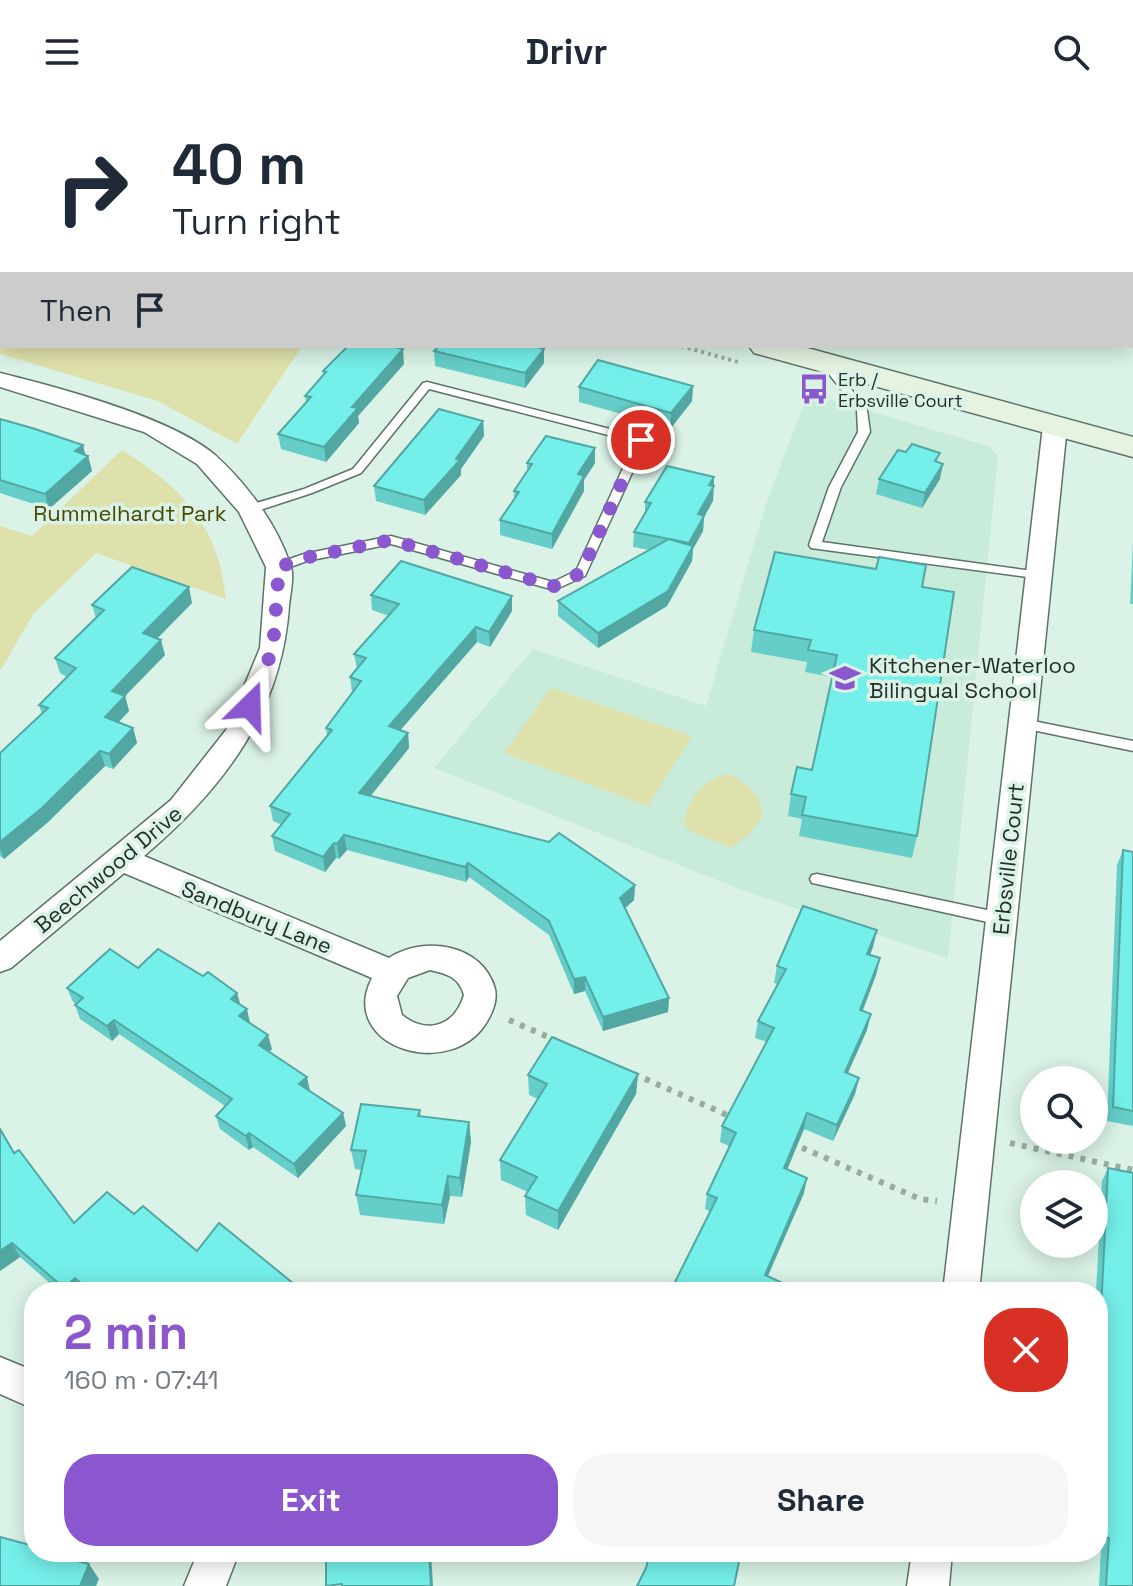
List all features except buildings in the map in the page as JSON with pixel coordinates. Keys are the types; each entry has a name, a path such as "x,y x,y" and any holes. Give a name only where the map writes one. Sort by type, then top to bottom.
{"main road":[{"path":"772,348 1133,447"}],"street":[{"path":"0,380 152,427 205,459 250,509 279,567"},
{"name":"Erbsville Court","path":"962,1282 1055,426"},
{"name":"Beechwood Drive","path":"0,959 181,808 239,734 273,648 279,567"},
{"name":"Sandbury Lane","path":"122,859 392,973"},
{"path":"430,957 456,962 470,970 479,982 480,1007 467,1027 453,1036 422,1040 404,1036 384,1018 380,1002 382,988 392,973 406,963 430,957"},
{"path":"0,1375 24,1386"},
{"path":"205,1586 215,1562"},
{"path":"928,1586 931,1562"}],"lane":[{"path":"827,365 862,410 864,432 835,487 815,545 1039,576"},
{"path":"250,509 357,471 427,385 641,440 581,573 554,586 391,540 304,558 279,567"},
{"path":"1023,724 1133,746"},
{"path":"817,879 1001,919"}],"path":[{"path":"480,1007 565,1044"},
{"path":"622,1069 736,1118"},
{"path":"977,1136 1133,1170"},
{"path":"778,1137 920,1199 970,1206"}],"shaded area":[{"name":"Kitchener-Waterloo Bilingual School","path":"808,393 988,446 998,456 948,958 750,893 434,768 533,649 706,706 766,504"}],"green space":[{"path":"0,348 301,348 237,444 158,401 0,354"},
{"name":"Rummelhardt Park","path":"122,450 163,479 194,511 215,550 226,599 96,553 34,613 0,671 0,526 32,536"},
{"path":"551,688 692,736 648,806 504,753"},
{"path":"728,774 753,792 762,810 760,820 753,829 730,848 690,831 684,825 688,808 698,792 712,780"}],"place":[{"name":"Erb / Erbsville Court","path":"814,389"},
{"name":"Kitchener-Waterloo Bilingual School","path":"845,678"}],"route":[{"path":"250,706 273,648 279,567 304,558 391,540 554,586 581,573 641,440"}]}
